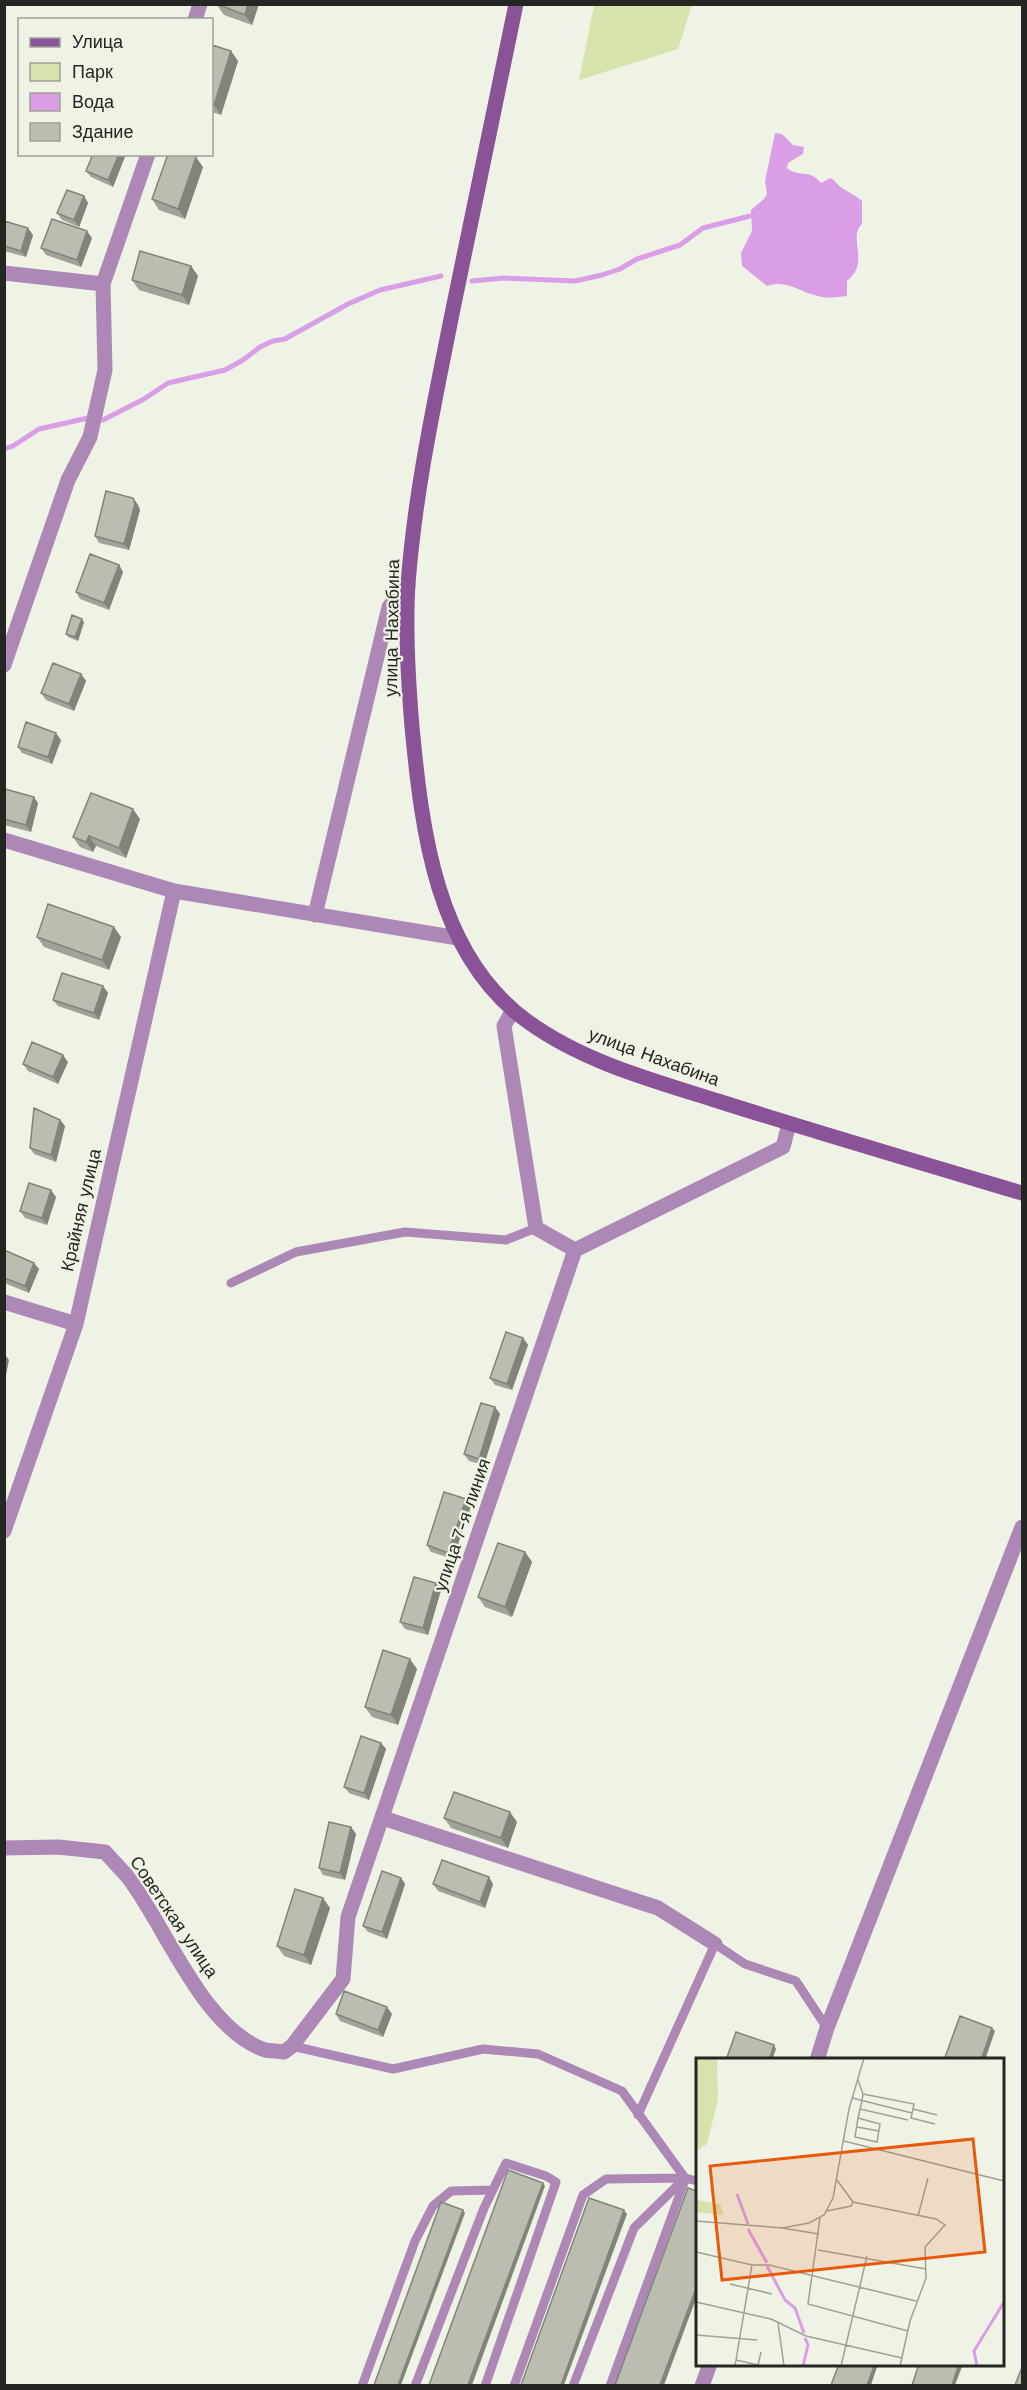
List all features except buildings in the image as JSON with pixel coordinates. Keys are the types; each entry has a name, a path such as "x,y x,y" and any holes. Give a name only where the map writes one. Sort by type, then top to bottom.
{"main road":[{"name":"улица Нахабина","path":"516,4 428,434 408,585 407,670 416,764 438,889 458,938 484,978 513,1010 567,1047 626,1071 789,1124 1023,1193"}],"street":[{"path":"4,665 68,480 90,437 105,370 104,284 147,156"},
{"path":"4,273 104,284"},
{"path":"315,915 389,607 408,585"},
{"path":"4,840 174,891 458,938"},
{"name":"Крайняя улица","path":"4,1532 76,1324 174,891"},
{"path":"513,1010 504,1026 536,1228 575,1250 783,1147 789,1124"},
{"name":"улица 7-я линия","path":"292,2046 343,1979 348,1917 575,1250"},
{"path":"4,1302 76,1324"},
{"path":"818,2058 827,2028 1023,1527"},
{"path":"383,1818 658,1908 715,1944"},
{"name":"Советская улица","path":"4,1848 58,1847 105,1852 127,1877 188,1974 220,2018 243,2038 266,2050 284,2052 292,2046"},
{"path":"702,2385 709,2366"}],"lane":[{"path":"231,1282 296,1252 405,1232 506,1240 536,1228"},
{"path":"638,2115 715,1944 745,1964 796,1981 827,2028"},
{"path":"292,2046 393,2069 483,2049 538,2054 621,2091 686,2178"},
{"path":"415,2385 506,2163 546,2176 556,2182 485,2385"},
{"path":"573,2385 634,2228 686,2178"},
{"path":"610,2385 686,2178"},
{"path":"514,2385 583,2195 606,2179 686,2178 696,2181"},
{"path":"362,2385 414,2241 432,2206 452,2191 493,2190"}],"green space":[{"path":"594,4 692,5 678,49 579,80"}],"water":[{"path":"775,133 782,134 793,145 804,147 803,154 788,163 787,168 808,174 817,178 821,183 830,178 862,201 862,224 857,236 857,266 854,274 847,281 847,296 832,298 811,294 787,285 767,286 742,266 741,253 752,231 751,210 767,194 765,181"}],"waterway":[{"path":"472,281 504,278 575,281 602,275 620,269 637,259 680,245 703,228 750,216"},
{"path":"103,420 144,399 168,383 225,370 260,347 285,339 348,304 380,290 441,276"},
{"path":"4,449 13,446 39,429 88,418"}]}
